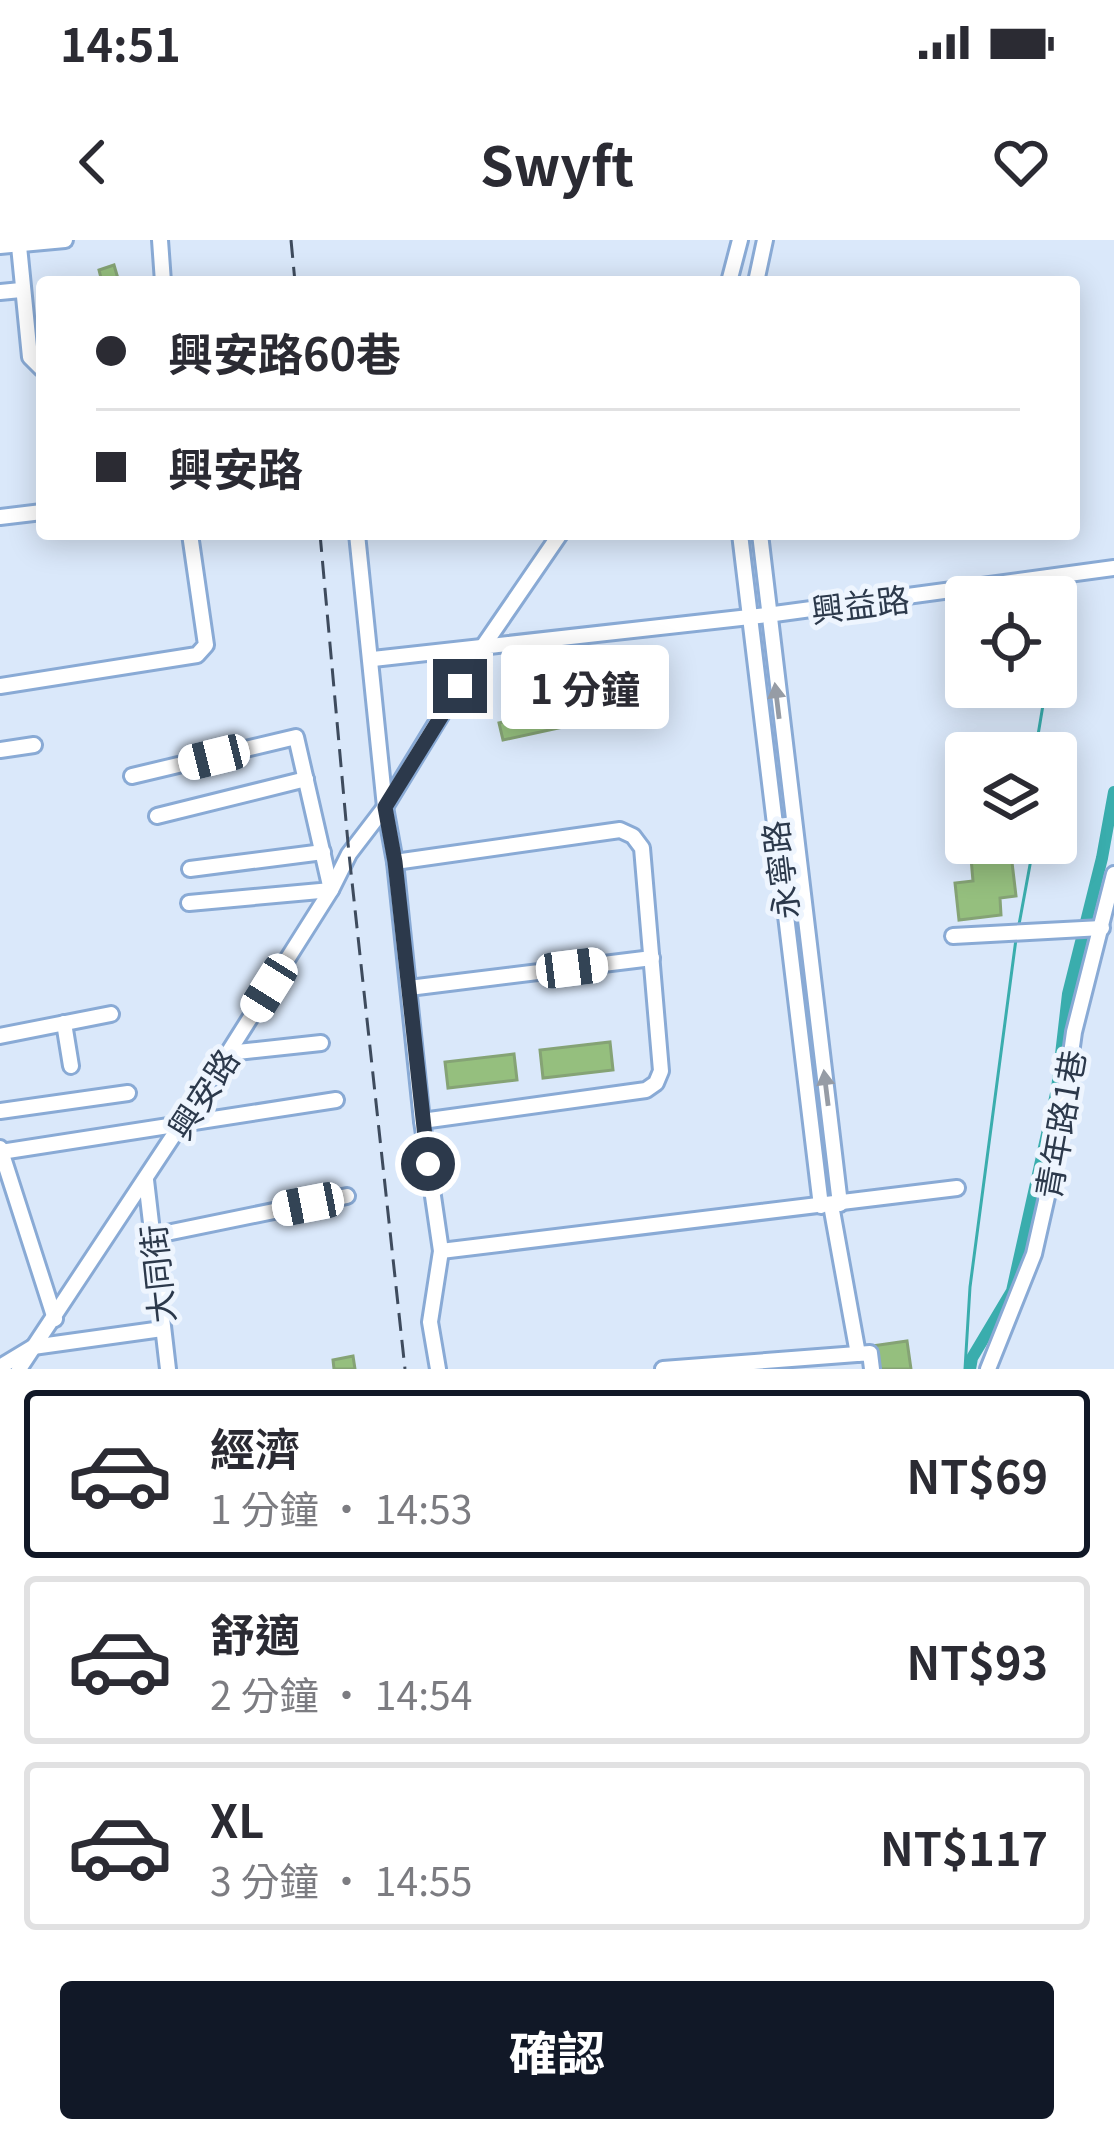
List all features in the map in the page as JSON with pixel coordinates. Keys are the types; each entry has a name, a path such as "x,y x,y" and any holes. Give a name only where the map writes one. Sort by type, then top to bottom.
{"street":[{"path":"0,246 65,240"},
{"path":"160,240 163,276"},
{"path":"732,276 740,240"},
{"path":"757,276 765,240"},
{"path":"19,246 30,357 36,363"},
{"path":"0,292 21,290"},
{"path":"0,517 36,513"},
{"path":"0,686 197,656 206,645 191,540"},
{"path":"358,540 385,807 441,1251 430,1322 438,1369"},
{"name":"興安路","path":"19,1369 146,1180 331,890 349,854 385,807 484,645 556,540"},
{"name":"永寧路","path":"741,540 830,1204"},
{"name":"永寧路","path":"761,540 830,1204"},
{"name":"興益路","path":"373,659 767,615 1114,568"},
{"path":"132,776 296,737 331,890 189,902"},
{"path":"0,750 34,745"},
{"path":"157,816 306,779"},
{"path":"395,862 620,830 642,848 661,1072 656,1083 646,1090 422,1120"},
{"path":"190,869 323,852"},
{"name":"青年路1巷","path":"988,1369 1034,1254 1058,1148 1074,1032 1114,874"},
{"path":"952,937 1102,928"},
{"path":"409,988 652,958"},
{"path":"0,1036 110,1014"},
{"path":"64,1023 71,1066"},
{"path":"228,1053 321,1042"},
{"path":"0,1111 128,1093"},
{"path":"55,1318 7,1186 1,1150 336,1100"},
{"name":"大同街","path":"146,1180 168,1369"},
{"path":"441,1251 957,1189"},
{"path":"152,1235 347,1196"},
{"path":"663,1369 857,1360 830,1204"},
{"path":"34,1347 162,1329"},
{"name":"興安路","path":"0,1367 34,1347"}],"building":[{"path":"114,265 117,276 100,276 99,270"},
{"path":"614,698 618,715 503,740 499,723"},
{"path":"972,864 1012,864 1016,896 1000,898 1001,915 959,920 955,883 973,881"},
{"path":"610,1042 613,1070 543,1078 540,1050"},
{"path":"514,1054 517,1080 448,1088 445,1062"},
{"path":"907,1341 911,1369 875,1369 872,1346"},
{"path":"353,1356 355,1369 334,1369 333,1360"}],"waterway":[{"path":"1038,732 1042,708"},
{"path":"970,1369 1012,1291 1057,1089 1068,994 1114,792"},
{"path":"1018,930 1030,864"},
{"path":"965,1369 970,1287 1016,939"}],"railway":[{"path":"291,240 294,276"},
{"path":"321,540 405,1369"}],"route":[{"path":"428,1164 385,807 460,686"}]}
